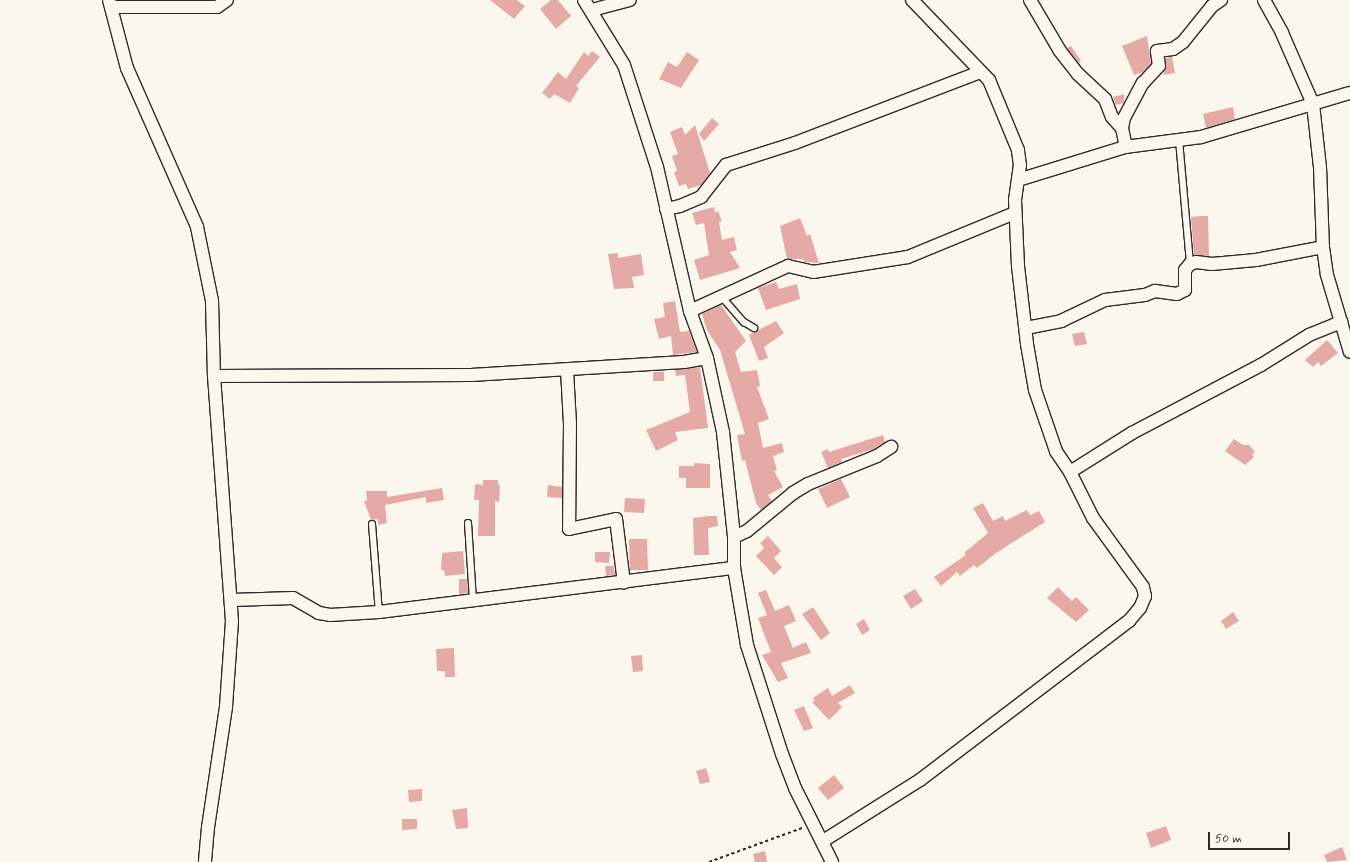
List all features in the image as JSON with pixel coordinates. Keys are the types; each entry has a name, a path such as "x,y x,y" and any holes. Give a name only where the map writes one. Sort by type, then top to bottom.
{"street":[{"path":"205,862 208,827 226,707 232,600 214,376 212,301 197,226 139,99 122,54 110,4 217,7 227,0"},
{"path":"584,0 592,10 624,65 635,94 657,166 690,311 707,358 723,432 734,537 734,568 747,646 763,699 795,788 832,862"},
{"path":"592,10 630,0"},
{"path":"1030,0 1060,51 1078,74 1104,99 1112,117 1122,128"},
{"path":"1126,147 1122,128 1124,118 1143,83 1159,66 1157,51 1174,48 1183,42 1212,6 1221,0"},
{"path":"1264,0 1282,33 1313,104 1320,167 1323,247 1327,275 1350,352"},
{"path":"822,841 920,780 1129,621 1140,608 1145,596 1143,587 1093,518 1070,472 1056,451 1035,390 1018,266 1015,213 1018,180 1018,150 989,80 980,72 917,1"},
{"path":"666,209 680,206 701,197 726,166 795,143 980,72"},
{"path":"1018,180 1126,147 1201,137 1350,94"},
{"path":"690,311 788,266 812,272 908,256 1015,213"},
{"path":"1026,328 1060,321 1105,300 1145,295 1155,291 1178,294 1185,290 1185,270 1190,264 1256,260 1323,247"},
{"path":"1070,472 1132,433 1261,365 1309,335 1341,322"},
{"path":"214,376 471,375 684,362 707,358"},
{"path":"567,370 570,423 569,529 616,519 624,584"},
{"path":"734,537 747,531 798,490 877,456 890,447"},
{"path":"232,600 293,598 319,613 330,615 379,612 624,584 734,568"}],"lane":[{"path":"1179,140 1190,264"},
{"path":"721,296 744,322 754,328"},
{"path":"468,523 473,601"},
{"path":"372,524 379,612"}],"path":[{"path":"709,862 813,824"}],"building":[{"path":"490,0 517,0 525,6 514,19"},
{"path":"551,0 558,0 571,16 556,29 540,9"},
{"path":"1147,36 1151,63 1143,72 1134,75 1122,46"},
{"path":"1071,46 1081,61 1079,63 1067,48"},
{"path":"592,51 600,57 576,86 579,88 570,103 554,94 550,99 542,93 558,72 566,79 584,52 588,56"},
{"path":"687,52 699,60 681,88 659,79 668,62 677,67"},
{"path":"1172,57 1175,73 1163,75 1166,68 1165,58"},
{"path":"1124,94 1124,103 1116,105 1113,97"},
{"path":"1233,107 1235,119 1206,128 1203,114"},
{"path":"712,118 719,124 704,141 699,134"},
{"path":"695,125 710,173 701,185 688,189 686,184 679,186 674,172 677,171 672,156 678,154 670,132 682,127 685,135"},
{"path":"714,207 715,213 718,211 722,221 719,222 722,240 734,237 737,250 730,252 740,268 700,280 694,260 709,255 704,223 696,225 692,213"},
{"path":"1208,216 1209,256 1194,255 1191,217"},
{"path":"800,218 807,236 810,234 819,263 804,262 803,259 787,259 780,226"},
{"path":"618,253 618,258 641,254 644,275 632,277 634,288 614,289 608,254"},
{"path":"776,282 779,289 797,284 800,299 766,310 758,288"},
{"path":"675,301 680,332 689,331 697,352 673,355 671,336 659,339 654,319 665,317 663,303"},
{"path":"721,305 746,341 735,352 741,372 757,370 760,386 757,387 769,419 758,423 763,448 782,443 784,452 773,456 777,470 774,471 783,487 768,495 772,501 761,510 756,503 745,460 742,461 737,435 745,434 720,350 707,330 702,314"},
{"path":"776,321 784,333 764,347 768,358 759,361 749,335"},
{"path":"1084,332 1087,344 1075,346 1072,334"},
{"path":"1327,340 1338,353 1321,366 1318,362 1313,367 1305,360"},
{"path":"700,367 708,428 675,432 678,440 656,451 646,430 690,412 685,375 676,376 675,370"},
{"path":"653,372 664,372 664,381 653,381"},
{"path":"883,435 885,442 874,449 841,459 842,462 828,468 821,452 828,449 829,452"},
{"path":"1234,439 1243,445 1249,445 1255,452 1252,454 1254,457 1245,465 1225,451"},
{"path":"694,463 710,464 710,488 686,488 686,478 679,478 679,466 694,466"},
{"path":"841,479 850,497 827,508 818,489"},
{"path":"483,480 498,480 498,485 500,485 499,502 495,501 495,536 478,536 479,500 474,500 475,484 483,485"},
{"path":"548,485 562,487 562,498 547,497"},
{"path":"442,488 444,500 426,503 426,497 385,505 387,523 378,525 378,519 371,520 364,501 367,501 366,491 387,491 387,497"},
{"path":"625,498 645,499 644,513 624,512"},
{"path":"983,503 993,521 1003,516 1005,521 1027,510 1030,515 1039,511 1045,522 996,553 977,568 974,565 960,576 957,572 941,586 934,577 966,555 964,553 988,533 973,508"},
{"path":"717,516 718,526 708,528 709,555 694,555 693,518"},
{"path":"768,536 781,551 774,558 782,567 774,575 756,556 764,548 760,543"},
{"path":"629,539 647,539 648,570 631,570 630,573"},
{"path":"463,551 465,574 445,576 444,570 441,570 442,553"},
{"path":"595,552 610,552 609,563 595,562"},
{"path":"605,566 614,566 615,575 606,576"},
{"path":"459,579 467,579 468,593 459,594"},
{"path":"1058,587 1072,601 1076,597 1089,610 1076,622 1047,598"},
{"path":"915,589 923,601 911,609 903,596"},
{"path":"766,590 775,611 789,605 796,621 784,626 793,648 806,642 811,653 781,663 788,678 778,682 762,655 771,652 758,618 767,615 758,593"},
{"path":"813,607 830,633 821,640 802,614"},
{"path":"1233,612 1239,621 1226,629 1221,621"},
{"path":"864,619 870,630 862,635 856,624"},
{"path":"454,648 455,677 445,677 445,671 437,671 436,649"},
{"path":"642,655 643,671 633,672 631,656"},
{"path":"850,685 855,693 838,703 842,707 829,720 812,702 815,701 813,698 828,688 832,696"},
{"path":"804,706 813,728 804,731 794,710"},
{"path":"706,768 710,782 700,784 696,771"},
{"path":"834,775 844,788 828,800 818,788"},
{"path":"422,789 422,801 409,802 408,790"},
{"path":"467,808 468,828 456,829 452,810"},
{"path":"402,819 417,819 417,829 402,830"},
{"path":"1166,826 1171,840 1151,848 1146,833"},
{"path":"1342,847 1347,860 1327,862 1324,855"},
{"path":"765,851 767,862 755,862 753,854"}]}
